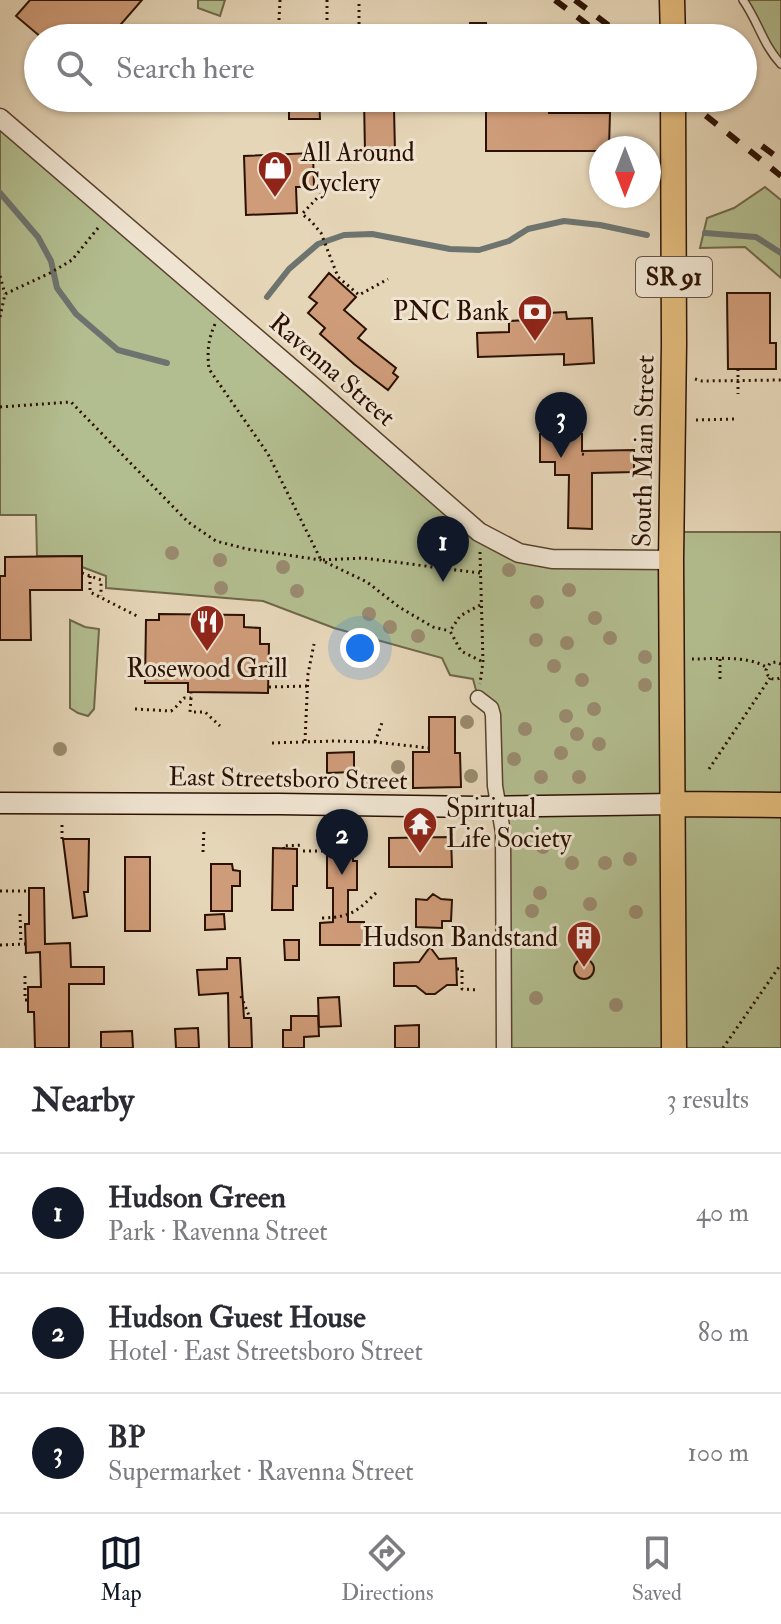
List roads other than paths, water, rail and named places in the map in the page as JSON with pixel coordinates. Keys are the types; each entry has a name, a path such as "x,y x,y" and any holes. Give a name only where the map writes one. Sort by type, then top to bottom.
{"main road":[{"path":"672,0 673,24"},
{"name":"South Main Street","path":"672,804 673,112"},
{"name":"East Streetsboro Street","path":"0,803 499,807 672,804"},
{"path":"672,804 781,805"},
{"name":"SR 91","path":"672,804 674,1048"}],"street":[{"name":"Ravenna Street","path":"0,118 479,532 519,553 552,559 671,560"},
{"path":"478,698 491,708 493,715 495,786 503,832 504,1048"}],"lane":[{"path":"743,0 756,24"},
{"path":"757,26 762,39 781,64"}],"waterway":[{"path":"0,193 38,237 51,261 57,288 76,314 118,350 167,363"},
{"path":"267,297 289,269 318,244 344,235 372,234 450,249 479,250 509,241 528,229 564,221 647,235"},
{"path":"705,233 756,237 781,253"}],"railway":[{"path":"555,0 587,24"},
{"path":"575,0 607,24"},
{"path":"701,112 781,176"},
{"path":"762,146 781,160"}],"place":[{"name":"All Around Cyclery","path":"275,199"},
{"name":"PNC Bank","path":"535,343"},
{"name":"BP","path":"561,458"},
{"name":"Hudson Green","path":"443,582"},
{"name":"Rosewood Grill","path":"207,653"},
{"name":"Spiritual Life Society","path":"420,855"},
{"name":"Hudson Guest House","path":"342,875"},
{"name":"Hudson Bandstand","path":"584,969"}]}
